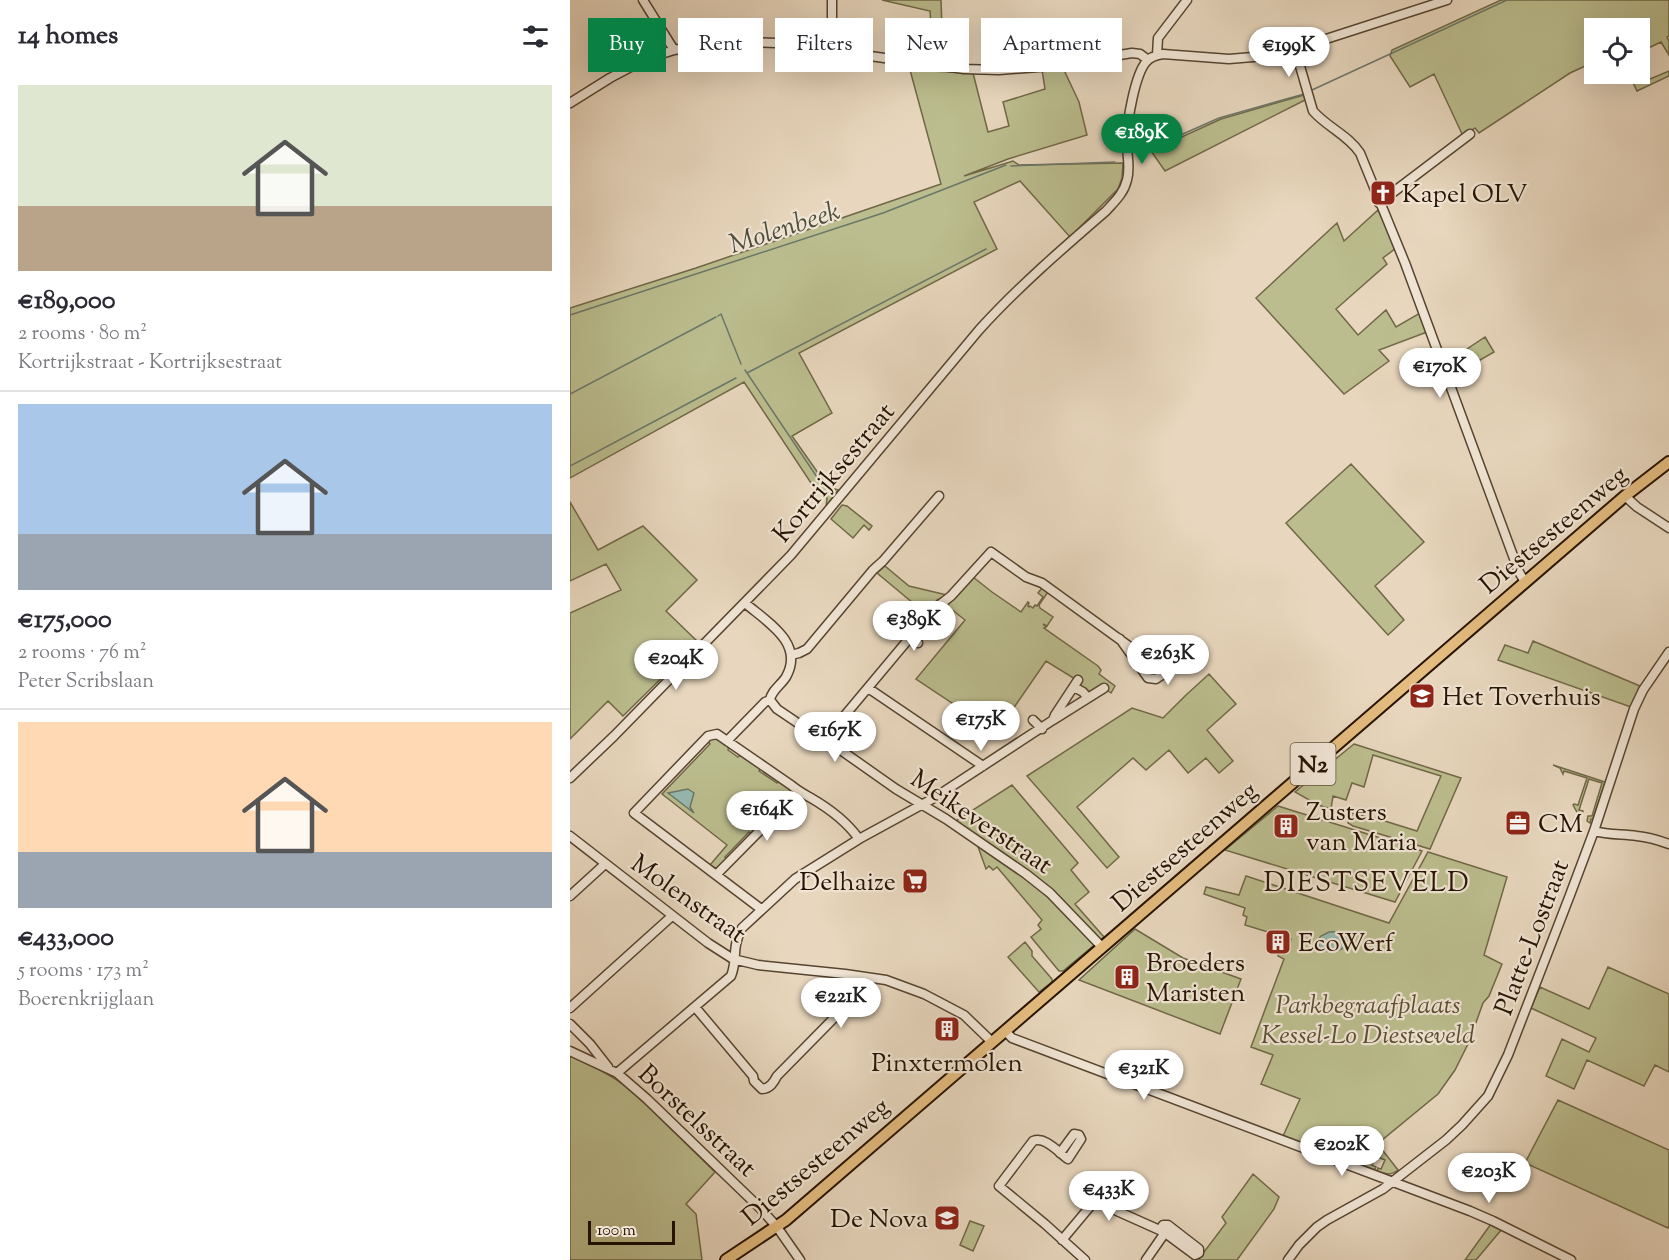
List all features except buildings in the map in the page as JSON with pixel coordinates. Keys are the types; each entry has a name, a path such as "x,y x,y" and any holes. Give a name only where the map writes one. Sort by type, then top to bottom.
{"main road":[{"name":"Diestsesteenweg","path":"726,1260 777,1227 832,1182 1525,582 1625,496 1669,462"}],"street":[{"path":"643,0 674,50"},
{"path":"832,0 832,18"},
{"path":"1157,55 1158,38 1187,0"},
{"path":"873,57 964,69 1052,66 1132,53 1140,54 1148,60 1157,55 1242,59 1295,49 1447,0"},
{"path":"570,103 646,59 674,50 722,41 775,43"},
{"path":"1295,49 1313,111 1355,146 1360,153 1405,263 1519,572 1525,582"},
{"name":"Kortrijksestraat","path":"570,778 791,555 999,308 1106,211 1124,191 1129,168 1126,141 1129,118 1137,84 1148,60"},
{"path":"1379,202 1470,134"},
{"path":"791,655 799,654 807,649 939,496"},
{"path":"1625,496 1637,507 1669,528"},
{"path":"825,738 933,610 951,596 991,552 1026,577 1042,583 1120,639 1150,661 1162,671 1162,674 1155,679 1148,678 1120,639"},
{"path":"726,741 765,702 771,700 771,695 784,680 790,665 791,655 783,635 745,603"},
{"path":"910,637 918,643"},
{"name":"Platte-Lostraat","path":"1288,1260 1317,1227 1382,1190 1462,1125 1488,1096 1508,1055 1594,831 1634,709 1643,690 1669,652"},
{"path":"1141,669 1150,661"},
{"path":"1053,720 1076,683 1088,698"},
{"path":"868,688 983,766"},
{"path":"570,1024 614,1071 695,1008 731,976 737,936 742,928 795,879 859,839 923,805 1104,688"},
{"name":"Meikeverstraat","path":"771,700 777,709 814,734 825,738 896,789 1026,874 1050,893 1102,947"},
{"path":"1033,720 1042,729"},
{"path":"761,909 634,813 708,736 717,735 798,792 812,799 842,820 859,839"},
{"path":"717,874 798,792"},
{"path":"1594,831 1655,839 1669,844"},
{"name":"Molenstraat","path":"570,836 672,916 733,959 758,965 886,980 938,1001 971,1020 992,1042"},
{"path":"570,896 605,864"},
{"path":"570,1008 672,916"},
{"path":"695,1008 762,1089 767,1089 838,1014 843,1004 845,974"},
{"path":"1005,1031 1012,1038 1483,1216 1571,1260"},
{"path":"582,1055 590,1044"},
{"name":"Borstelsstraat","path":"570,1051 614,1071 647,1099 760,1208 777,1227 800,1260"},
{"path":"1060,1154 1042,1140 1033,1141 996,1189 1046,1224 1082,1259"},
{"path":"1062,1240 1093,1203 1099,1201 1163,1233 1146,1260"}],"green space":[{"path":"882,0 941,0 942,18 930,18 930,11"},
{"path":"1501,0 1669,0 1669,36 1667,37 1669,55 1661,42 1650,47 1650,18 1584,18 1584,67 1570,73 1479,133 1475,128 1463,136 1434,74 1410,87 1390,56 1392,50"},
{"path":"1669,71 1669,76 1637,91 1634,84 1650,84 1650,79"},
{"path":"911,72 973,73 988,132 1009,126 1003,102 1045,89 1042,72 1065,72 1079,102 1087,135 1008,159 964,176 1013,161 1019,165 1123,163 1122,178 1118,189 1070,237 1020,181 974,202 997,249 799,353 832,413 792,436 828,487 838,490 826,507 827,498 813,486 744,382 570,478 570,308 696,268 941,184"},
{"path":"1304,95 1305,100 1165,171 1151,151 1221,119"},
{"path":"1378,210 1396,248 1383,258 1387,264 1336,309 1358,335 1386,310 1396,327 1420,313 1427,332 1379,350 1389,361 1344,394 1256,298 1337,223 1344,241"},
{"path":"1485,337 1494,352 1475,363 1467,349"},
{"path":"1351,464 1424,542 1375,586 1404,620 1388,635 1286,523"},
{"path":"570,502 598,550 643,526 697,580 666,611 698,642 623,716 608,701 570,739 570,613 621,590 606,564 570,581"},
{"path":"842,505 847,506 872,526 869,530 864,525 853,538 831,519"},
{"path":"885,566 909,586 947,595 937,600 925,613 877,573"},
{"path":"973,577 1021,612 1028,602 1029,607 1037,606 1043,597 1038,593 1042,588 1048,592 1039,605 1053,617 1047,626 1043,624 1046,627 1044,628 1098,666 1101,670 1099,674 1115,686 1111,693 1107,690 1087,692 1079,680 1046,661 1004,722 997,727 988,727 916,679 965,620 947,606"},
{"path":"1533,641 1640,686 1631,707 1498,660 1505,645 1528,653"},
{"path":"1209,674 1236,704 1207,730 1233,761 1219,773 1206,758 1188,773 1169,750 1146,770 1133,758 1077,807 1119,857 1107,868 1027,776 1132,708 1163,718"},
{"path":"715,737 729,746 728,750 738,757 741,754 761,767 759,771 777,783 780,780 792,792 784,803 781,800 769,811 772,815 753,835 749,832 725,857 728,860 721,867 715,868 710,865 727,845 662,794 710,744 707,740"},
{"path":"1354,744 1461,778 1430,849 1348,823 1351,813 1417,831 1441,776 1373,755 1364,787 1352,783 1346,800 1333,796 1331,809 1318,805 1295,792"},
{"path":"1553,765 1605,782 1590,823 1587,821 1588,816 1592,816 1602,783 1589,779 1579,810 1583,811 1582,815 1578,814 1573,805 1578,805 1587,778 1564,771 1563,774 1560,768"},
{"path":"1012,785 1078,863 1071,870 1089,892 1075,904 1104,937 1063,971 1059,971 1031,937 1041,929 1038,925 1042,920 997,867 993,870 989,866 986,869 977,844 954,822"},
{"path":"1278,806 1422,851 1395,902 1225,850"},
{"name":"Parkbegraafplaats Kessel-Lo Diestseveld","path":"1428,852 1507,877 1484,955 1502,964 1455,1070 1438,1094 1381,1141 1380,1147 1398,1170 1385,1174 1377,1171 1378,1168 1381,1169 1385,1160 1380,1158 1381,1155 1377,1154 1372,1165 1376,1167 1374,1170 1359,1165 1361,1161 1364,1162 1369,1151 1360,1147 1355,1159 1359,1160 1357,1164 1342,1158 1344,1155 1347,1156 1352,1144 1343,1141 1338,1152 1342,1154 1340,1158 1325,1152 1327,1148 1330,1149 1335,1138 1326,1134 1321,1146 1325,1148 1323,1151 1283,1136 1300,1099 1261,1084 1273,1055 1251,1047 1284,959 1278,956 1280,951 1286,953 1291,939 1245,925 1247,917 1243,915 1245,908 1204,894 1206,887 1239,895 1246,876 1389,923"},
{"path":"1135,929 1183,958 1241,979 1220,1034 1079,980"},
{"path":"1025,942 1032,951 1032,956 1052,979 1052,982 1039,992 1008,957"},
{"path":"1608,967 1669,994 1669,1072 1655,1065 1644,1086 1587,1060 1574,1089 1546,1076 1562,1039 1589,1052 1596,1038 1531,1008 1540,987 1589,1009"},
{"path":"570,1056 602,1071 631,1090 715,1172 686,1204 696,1214 702,1260 570,1260"},
{"path":"1558,1100 1669,1150 1668,1228 1525,1163"},
{"path":"1253,1174 1279,1197 1274,1209 1237,1260 1198,1260 1226,1223 1222,1217"},
{"path":"970,1221 984,1226 973,1251 960,1245"},
{"path":"1491,1224 1502,1229 1476,1260 1465,1260"}],"water":[{"path":"688,789 694,793 690,807 694,813 668,793"},
{"path":"1329,932 1339,932 1345,935 1347,945 1333,952 1319,947 1318,940"}],"waterway":[{"path":"1312,90 1507,0"},
{"path":"1140,153 1219,118 1304,94"},
{"path":"1011,166 1115,162"},
{"name":"Molenbeek","path":"570,315 883,213 1006,165"},
{"path":"747,373 986,249"},
{"path":"718,316 721,314 741,364"},
{"path":"570,394 716,317"},
{"path":"745,370 823,486"},
{"path":"570,466 736,378"}],"place":[{"name":"Kapel OLV","path":"1383,193"},
{"name":"Het Toverhuis","path":"1422,696"},
{"name":"CM","path":"1518,823"},
{"name":"Zusters van Maria","path":"1286,826"},
{"name":"Delhaize","path":"915,881"},
{"name":"EcoWerf","path":"1278,942"},
{"name":"Broeders Maristen","path":"1127,977"},
{"name":"Pinxtermolen","path":"947,1029"},
{"name":"De Nova","path":"947,1218"}],"district":[{"name":"DIESTSEVELD","path":"1367,882"}]}
